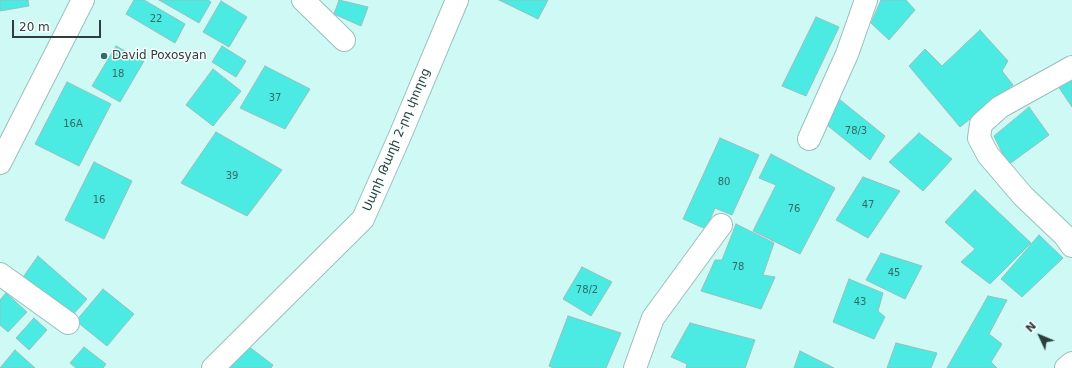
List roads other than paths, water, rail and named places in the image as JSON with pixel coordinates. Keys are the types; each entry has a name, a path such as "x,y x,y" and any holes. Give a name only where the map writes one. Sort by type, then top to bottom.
{"street":[{"path":"0,163 83,0"},
{"path":"303,0 344,40"},
{"name":"Սարի Թաղի 2-րդ փողոց","path":"213,368 363,219 457,0"},
{"path":"809,139 847,54 866,0"},
{"path":"1072,67 1000,107 981,124 979,138 988,155 1023,196 1064,235 1072,246"},
{"path":"635,368 652,318 721,225"},
{"path":"0,274 68,323"},
{"path":"1066,368 1072,363"}],"place":[{"name":"David Poxosyan","path":"104,56"}]}
